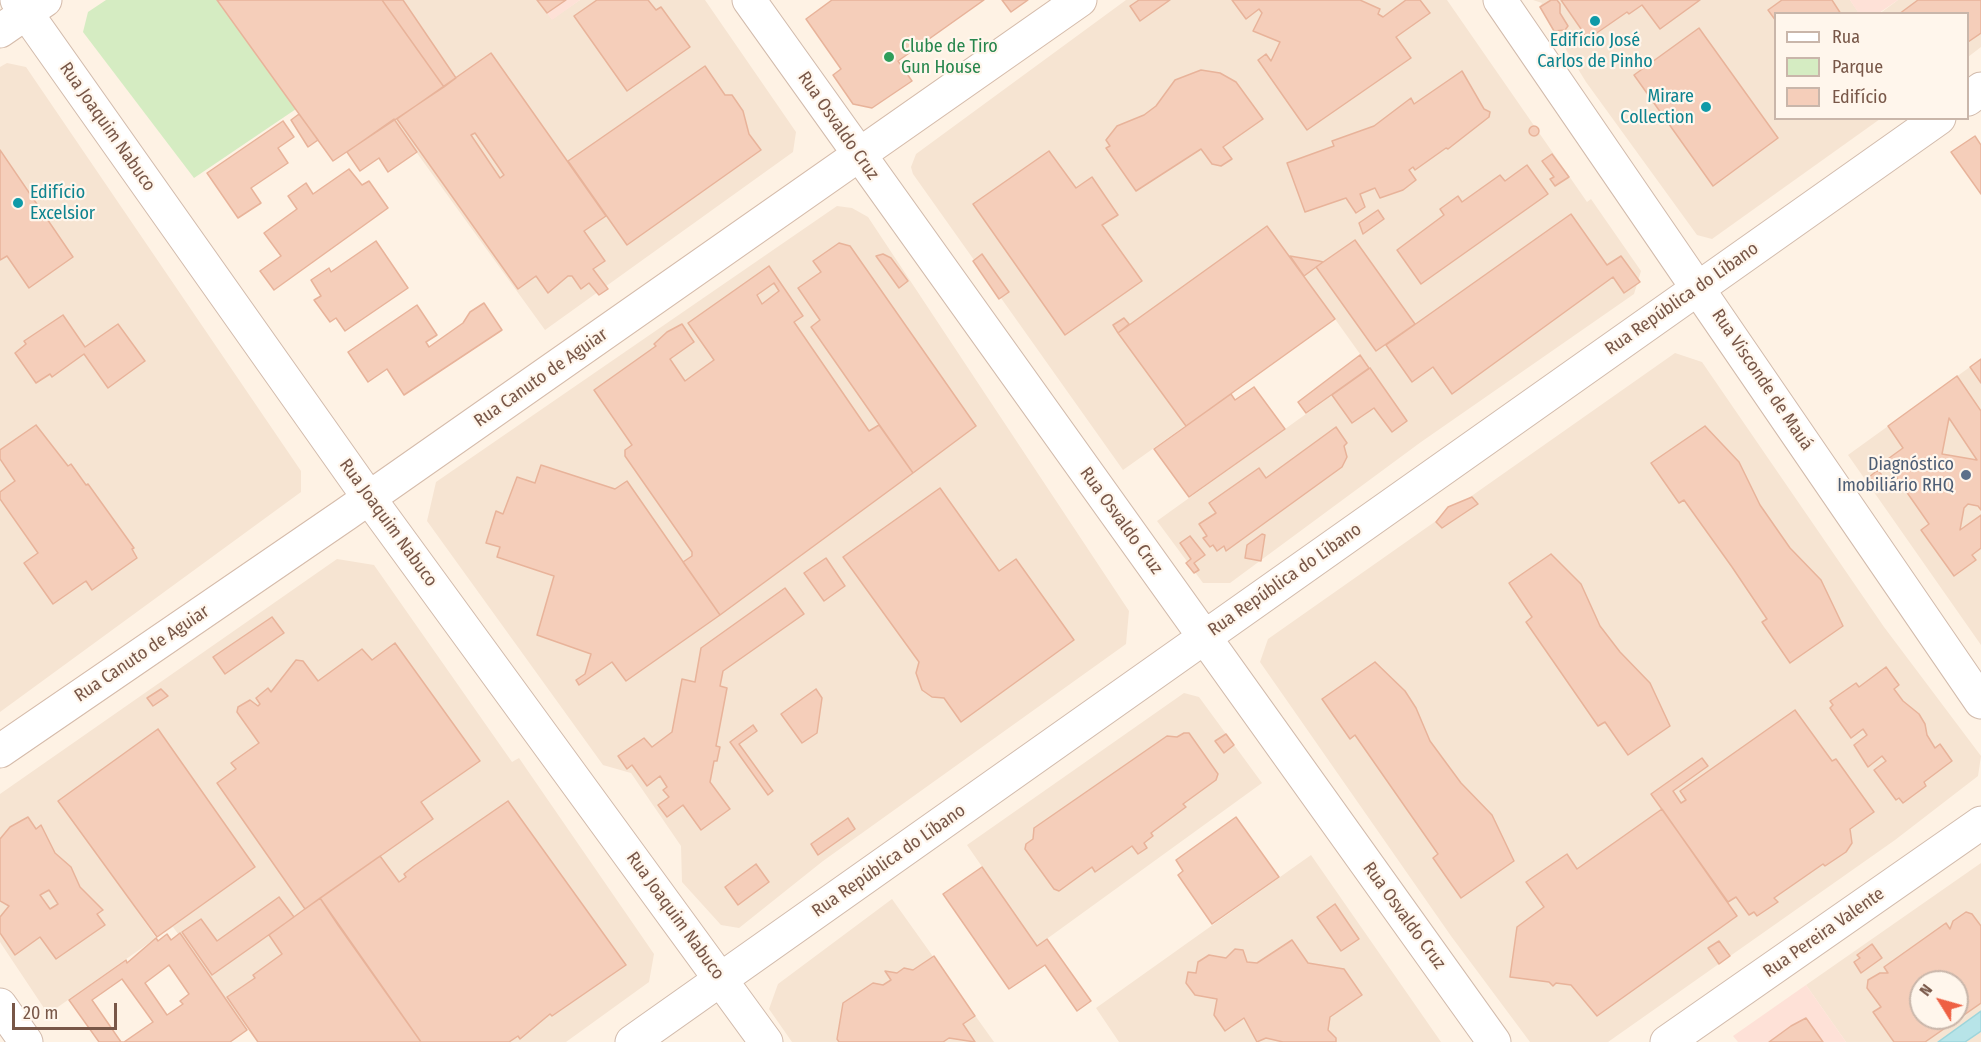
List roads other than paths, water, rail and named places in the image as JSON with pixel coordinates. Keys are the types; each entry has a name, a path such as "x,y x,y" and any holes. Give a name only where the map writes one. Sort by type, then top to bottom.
{"street":[{"name":"Rua Osvaldo Cruz","path":"749,0 1494,1042"},
{"name":"Rua Canuto de Aguiar","path":"0,751 369,498 1080,0"},
{"name":"Rua Visconde de Mauá","path":"1500,0 1981,702"},
{"name":"Rua Joaquim Nabuco","path":"22,11 369,498 766,1042"},
{"path":"1969,98 1981,89"},
{"name":"Rua República do Líbano","path":"632,1042 1936,120"},
{"name":"Rua Pereira Valente","path":"1667,1042 1981,823"},
{"path":"0,1005 27,1042"}],"water":[{"path":"1981,1011 1981,1031 1965,1042 1938,1042 1955,1030 1969,1030 1969,1020"}],"place":[{"name":"Edifício José Carlos de Pinho","path":"1595,21"},
{"name":"Clube de Tiro Gun House","path":"889,57"},
{"name":"Mirare Collection","path":"1706,107"},
{"name":"Edifício Excelsior","path":"18,203"},
{"name":"Diagnóstico Imobiliário RHQ","path":"1966,475"}]}
